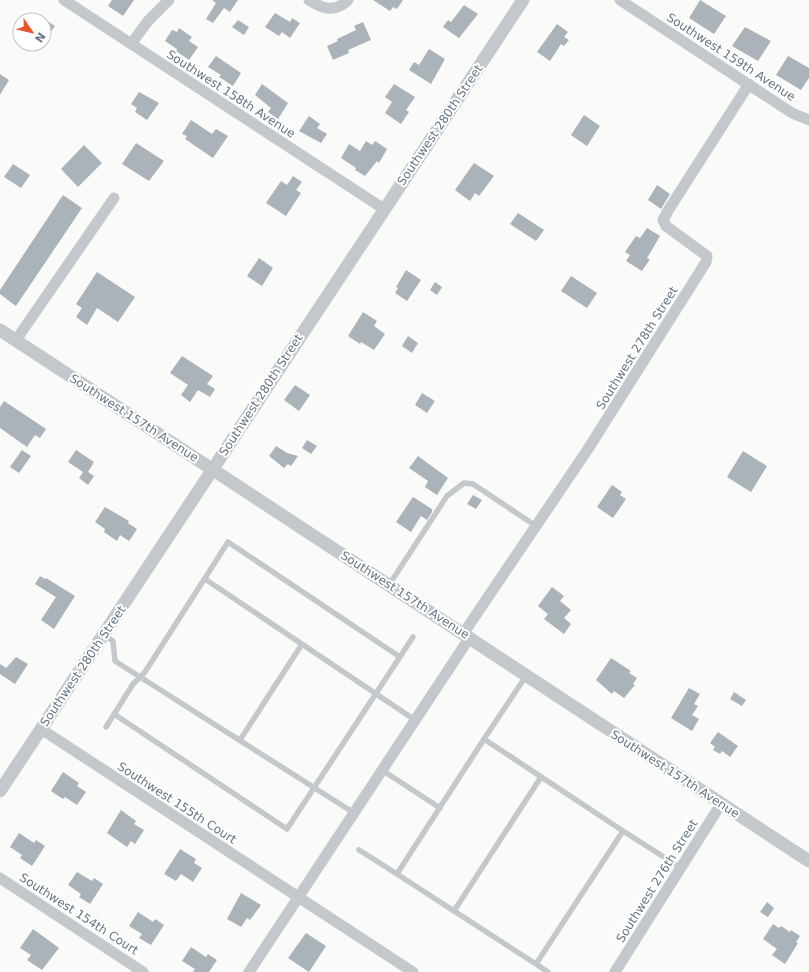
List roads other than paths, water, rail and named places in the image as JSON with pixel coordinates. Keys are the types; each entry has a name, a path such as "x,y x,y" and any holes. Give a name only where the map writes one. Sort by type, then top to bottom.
{"street":[{"name":"Southwest 158th Avenue","path":"64,0 384,209"},
{"path":"131,44 148,21 169,0"},
{"path":"309,0 327,9 336,9 348,0"},
{"name":"Southwest 280th Street","path":"0,791 523,0"},
{"name":"Southwest 159th Avenue","path":"620,0 792,113 809,120"},
{"name":"Southwest 278th Street","path":"298,897 415,720 536,526 593,443 706,262 707,256 666,226 663,220 669,208 749,84"},
{"path":"16,340 114,198"},
{"name":"Southwest 157th Avenue","path":"0,330 809,861"},
{"name":"Southwest 155th Court","path":"41,730 413,972"},
{"name":"Southwest 276th Street","path":"615,972 721,804"},
{"name":"Southwest 154th Court","path":"0,878 143,972"},
{"path":"249,972 298,897"}],"lane":[{"path":"389,585 447,496 464,483 473,484 536,526"},
{"path":"106,728 228,542 400,657"},
{"path":"205,579 415,720"},
{"path":"104,635 113,641 115,661 354,812"},
{"path":"114,714 286,828 413,637"},
{"path":"240,740 302,644"},
{"path":"397,874 526,675"},
{"path":"484,739 681,868"},
{"path":"382,770 440,808"},
{"path":"454,911 541,777"},
{"path":"536,964 623,831"},
{"path":"359,850 548,972"}]}
